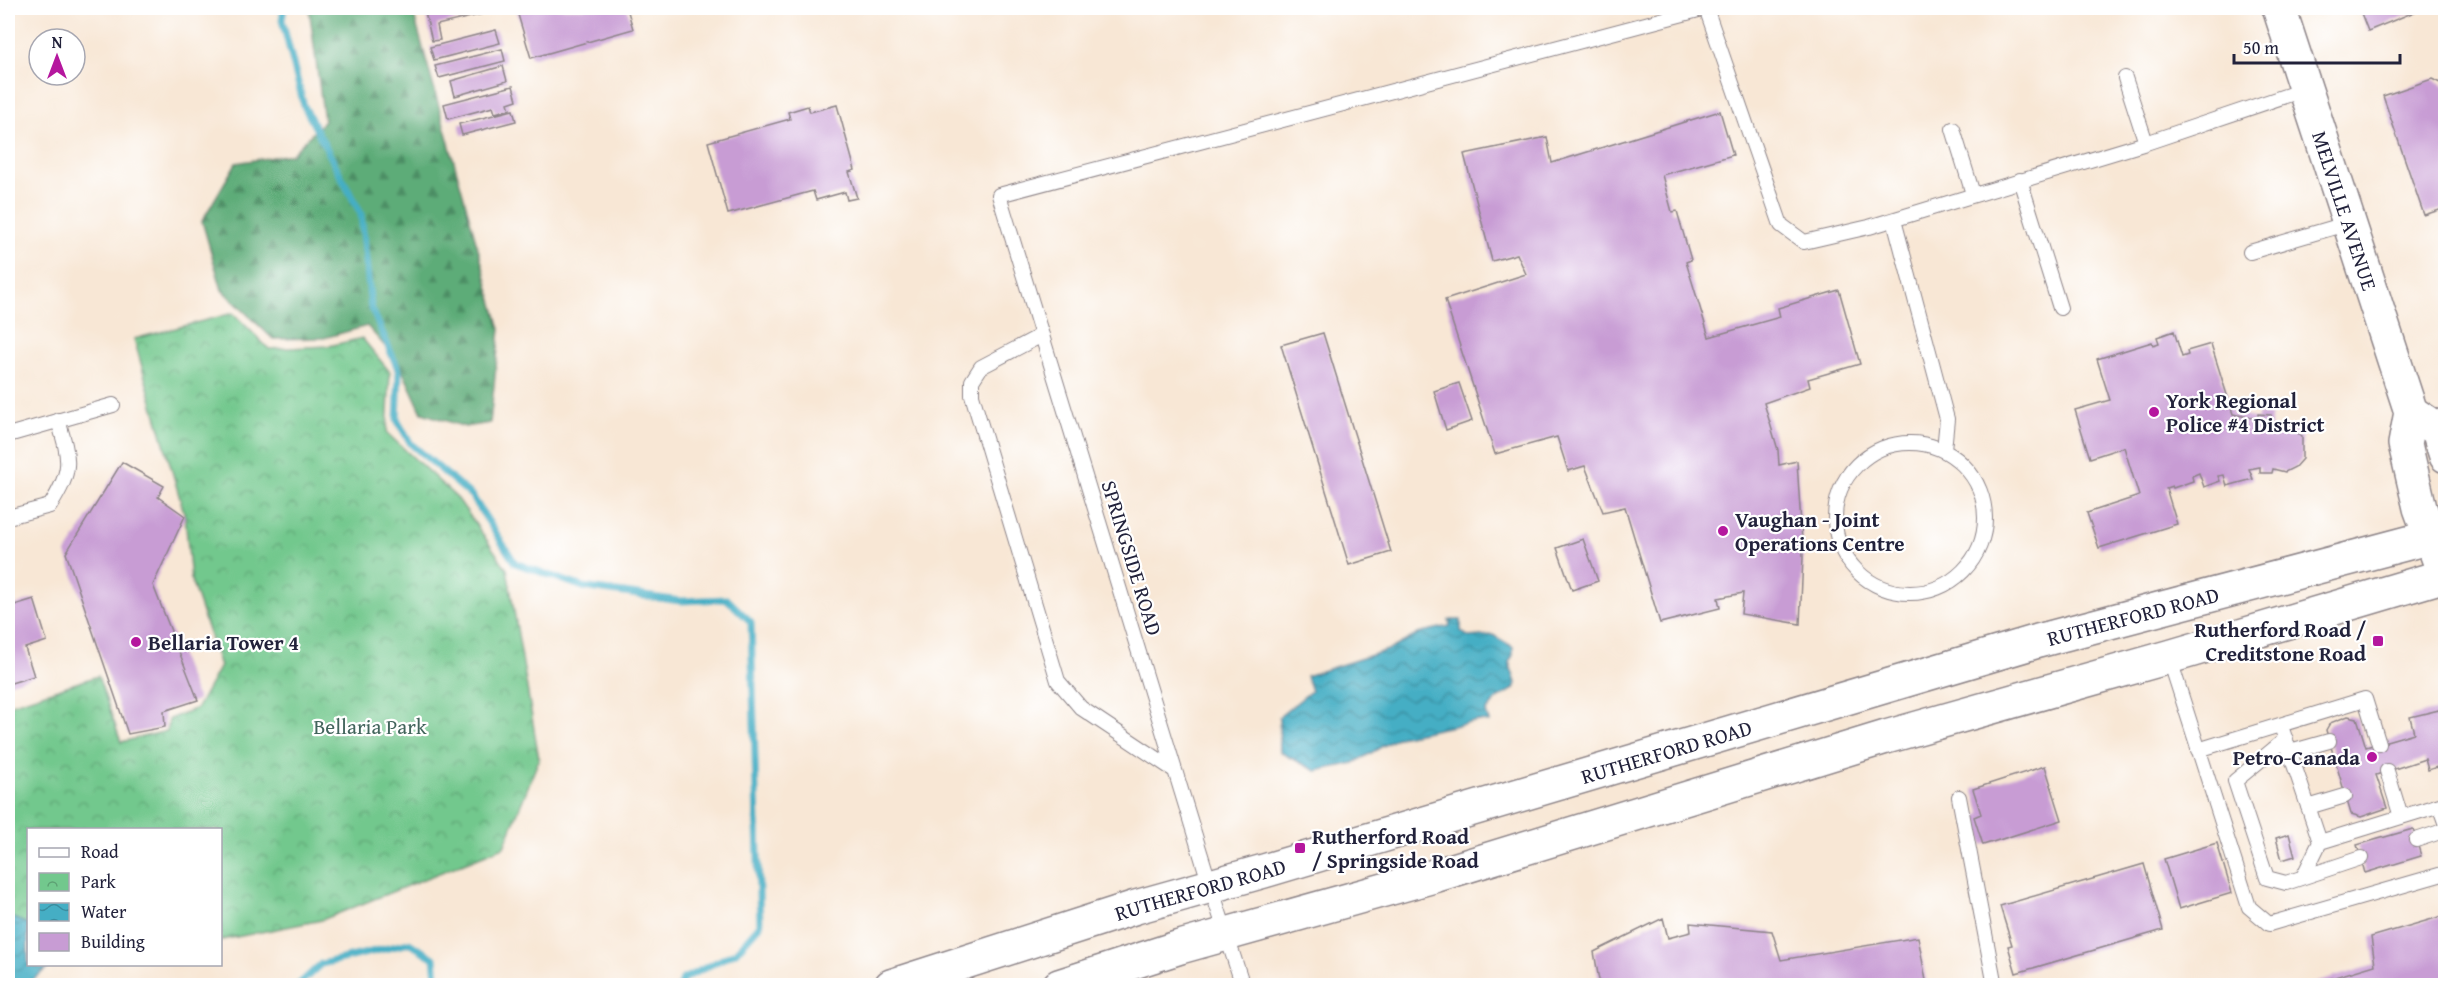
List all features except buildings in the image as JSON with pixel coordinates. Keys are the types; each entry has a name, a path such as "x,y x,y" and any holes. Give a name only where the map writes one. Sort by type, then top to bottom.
{"main road":[{"name":"MELVILLE AVENUE","path":"2279,8 2410,412 2405,444 2420,508 2438,536 2445,577"},
{"path":"2410,412 2438,430 2445,456"},
{"name":"RUTHERFORD ROAD","path":"891,986 1136,907 2038,641 2438,536"},
{"path":"1059,986 1225,934 1434,876 1886,737 2445,577"}],"lane":[{"name":"SPRINGSIDE ROAD","path":"1243,986 1174,770 999,195 1706,8 1780,225 1804,242 1894,220"},
{"path":"2125,78 2146,143"},
{"path":"1944,450 1947,419 1894,220 1972,194 2146,143 2306,89"},
{"path":"1953,129 1972,194"},
{"path":"2020,180 2060,308"},
{"path":"2250,252 2349,223"},
{"path":"1042,335 981,367 972,381 972,395 1058,681 1081,708 1174,770"},
{"path":"8,435 113,405"},
{"path":"8,518 50,506 64,483 69,456 58,420"},
{"path":"1920,443 1944,450 1965,465 1979,486 1986,511 1984,537 1974,560 1956,579 1933,590 1907,594 1882,589 1861,576 1845,558 1836,535 1834,511 1841,488 1854,467 1873,452 1896,444 1920,443"},
{"path":"2169,657 2249,907 2269,924 2445,873"},
{"path":"2198,750 2365,699 2367,728 2379,744"},
{"path":"2280,725 2320,842 2303,877"},
{"path":"2329,741 2288,746 2235,781 2267,878 2286,883 2361,858"},
{"path":"2386,780 2401,817"},
{"path":"2308,807 2345,796"},
{"path":"1959,797 1995,986"},
{"path":"2320,842 2440,805 2445,822"},
{"path":"2416,840 2445,830"}],"green space":[{"path":"309,8 412,8 500,329 490,423 465,427 422,413 398,361 367,326 324,338 273,339 222,290 202,221 236,163 292,154 324,121"},
{"name":"Bellaria Park","path":"233,313 269,349 329,346 362,338 390,372 387,433 458,499 507,569 539,759 504,847 322,920 222,940 222,828 27,828 27,930 8,920 8,705 98,676 121,742 167,731 169,719 197,708 220,666 191,580 185,516 134,339"}],"water":[{"path":"1449,620 1461,620 1461,631 1469,637 1493,635 1513,647 1513,655 1509,662 1516,683 1514,689 1497,699 1486,712 1489,722 1478,721 1398,737 1354,763 1316,771 1280,752 1279,717 1311,691 1306,676 1391,649 1422,632 1450,626"},
{"path":"8,916 27,924 27,966 50,966 26,985 8,985"}],"waterway":[{"path":"284,8 282,20 304,106 361,214 371,307 399,371 397,420 411,444 472,496 515,563 583,587 680,601 727,599 751,622 760,925 736,952 683,979 680,986"},
{"path":"297,986 321,964 409,943 434,958 437,986"}],"place":[{"name":"York Regional Police #4 District","path":"2154,412"},
{"name":"Vaughan - Joint Operations Centre","path":"1723,531"},
{"name":"Rutherford Road / Creditstone Road","path":"2378,641"},
{"name":"Bellaria Tower 4","path":"136,642"},
{"name":"Petro-Canada","path":"2372,757"},
{"name":"Rutherford Road / Springside Road","path":"1300,848"}]}
